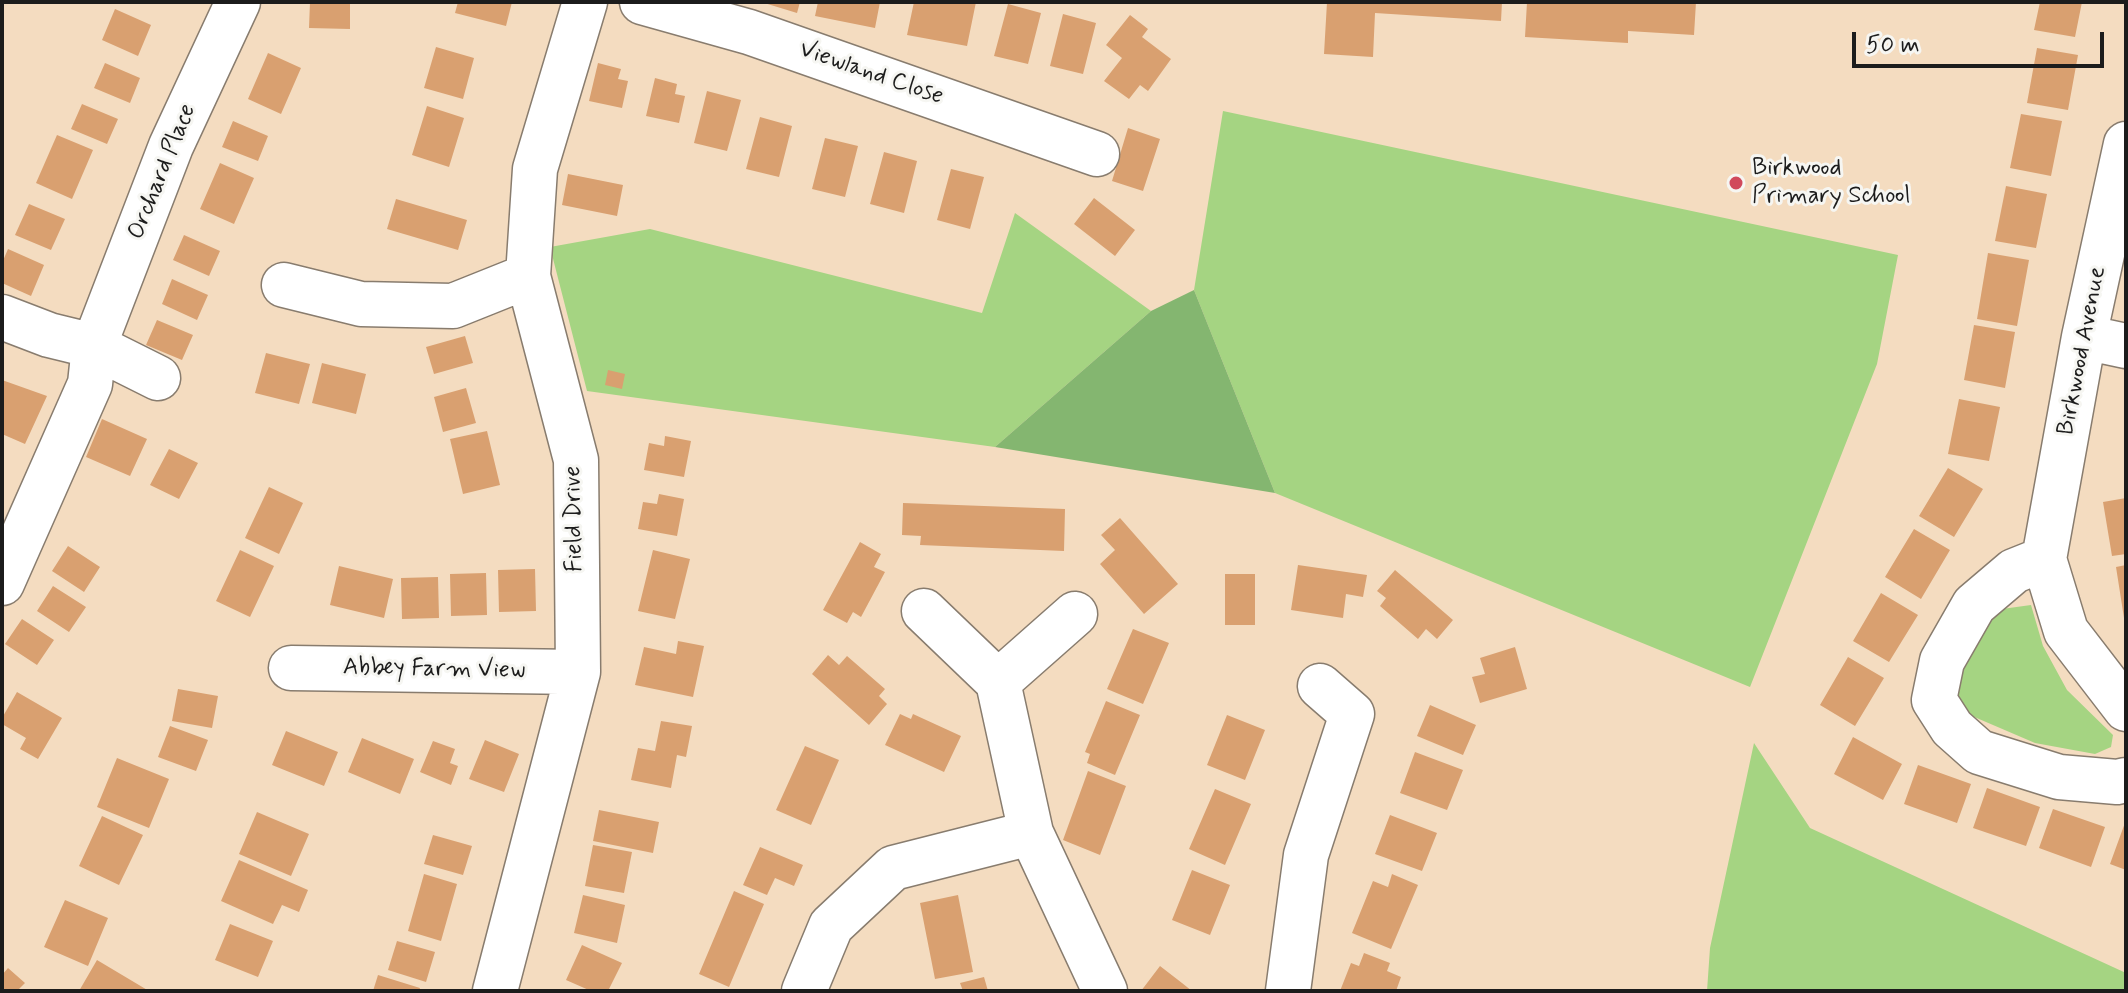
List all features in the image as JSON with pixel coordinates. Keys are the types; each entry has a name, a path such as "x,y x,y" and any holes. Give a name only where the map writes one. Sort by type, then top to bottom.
{"street":[{"name":"Orchard Place","path":"2,583 90,384 94,346 171,146 238,2"},
{"name":"Field Drive","path":"495,991 578,672 576,460 528,276 535,169 585,2"},
{"name":"Viewland Close","path":"642,2 749,32 1097,154"},
{"name":"Birkwood Avenue","path":"2126,144 2084,337 2044,559 2066,631 2126,709"},
{"path":"284,285 361,304 453,306 528,276"},
{"path":"2,317 49,335 94,346 158,378"},
{"path":"2084,337 2126,346"},
{"path":"2044,559 2014,571 1974,605 1942,661 1934,700 1952,728 1979,752 2059,777 2117,782 2126,780"},
{"path":"924,611 998,682 1031,833 1105,991"},
{"path":"998,682 1075,614"},
{"name":"Abbey Farm View","path":"291,668 578,672"},
{"path":"1288,991 1306,855 1352,714 1320,686"},
{"path":"804,991 831,926 893,868 1031,833"}],"green space":[{"path":"1223,111 1898,255 1877,364 1750,687 1275,493 1194,290"},
{"path":"1015,213 1151,311 995,447 587,391 550,247 650,229 982,313"},
{"path":"1194,290 1275,493 995,447 1151,311"},
{"path":"2031,605 2043,646 2067,690 2113,735 2111,747 2095,754 2035,743 1972,716 1954,704 1951,683 1982,628 2002,609"},
{"path":"1754,743 1810,828 2126,973 2126,991 1707,991 1710,948"}],"building":[{"path":"310,2 350,2 350,29 309,28"},
{"path":"458,2 512,2 506,26 455,13"},
{"path":"761,2 800,2 797,13"},
{"path":"818,2 880,2 875,28 815,16"},
{"path":"914,2 976,2 967,46 907,35"},
{"path":"1327,2 1502,2 1501,21 1375,13 1373,57 1324,54"},
{"path":"1527,2 1696,2 1694,35 1628,31 1628,43 1525,37"},
{"path":"2040,2 2082,2 2075,37 2034,30"},
{"path":"1008,4 1041,13 1028,64 994,56"},
{"path":"115,9 151,25 138,56 102,40"},
{"path":"1063,14 1096,23 1083,74 1050,66"},
{"path":"1130,15 1148,29 1142,37 1171,59 1148,91 1140,85 1129,99 1104,81 1122,58 1106,45"},
{"path":"436,47 474,58 463,99 424,88"},
{"path":"2037,48 2078,55 2068,110 2027,103"},
{"path":"268,53 301,68 281,114 248,99"},
{"path":"105,63 140,78 130,103 94,88"},
{"path":"598,63 621,69 618,79 628,81 622,108 589,101"},
{"path":"655,78 677,84 675,94 685,96 679,123 646,116"},
{"path":"707,91 741,100 727,151 694,143"},
{"path":"82,104 118,119 107,144 71,129"},
{"path":"427,106 464,118 449,167 412,155"},
{"path":"2021,114 2062,121 2051,176 2010,168"},
{"path":"760,117 792,126 779,177 746,169"},
{"path":"233,121 268,136 258,161 222,147"},
{"path":"1128,128 1160,139 1143,191 1112,181"},
{"path":"57,135 93,150 72,199 36,183"},
{"path":"825,138 858,146 845,197 812,189"},
{"path":"884,152 917,161 904,213 870,204"},
{"path":"220,163 254,178 234,224 200,209"},
{"path":"951,169 984,177 970,229 937,220"},
{"path":"568,174 623,185 617,216 562,205"},
{"path":"2006,186 2047,194 2036,248 1995,241"},
{"path":"1094,198 1135,230 1115,256 1074,224"},
{"path":"396,199 467,220 458,250 387,229"},
{"path":"29,204 65,219 51,250 15,235"},
{"path":"184,235 220,251 209,276 173,260"},
{"path":"8,249 44,265 31,296 2,283 2,263"},
{"path":"1988,253 2029,260 2017,326 1977,319"},
{"path":"172,279 208,295 197,320 162,304"},
{"path":"157,320 193,335 182,360 146,345"},
{"path":"1974,325 2015,332 2005,388 1964,380"},
{"path":"465,336 473,363 434,374 426,347"},
{"path":"266,353 310,364 299,404 255,393"},
{"path":"322,363 366,374 356,414 312,403"},
{"path":"608,370 625,374 622,389 605,385"},
{"path":"2,380 47,396 25,444 2,434"},
{"path":"466,388 476,423 443,432 434,397"},
{"path":"1959,399 2000,407 1989,461 1948,454"},
{"path":"102,419 147,439 130,476 86,457"},
{"path":"487,431 500,485 463,494 450,439"},
{"path":"665,436 691,441 684,477 644,470 649,443 664,446"},
{"path":"169,449 198,463 179,499 150,485"},
{"path":"1948,468 1983,489 1954,537 1919,516"},
{"path":"269,487 303,503 279,554 245,538"},
{"path":"659,494 684,499 677,536 638,529 643,502 657,504"},
{"path":"2126,498 2126,554 2112,556 2103,502"},
{"path":"903,503 1065,509 1064,551 920,545 921,536 902,535"},
{"path":"1120,518 1178,584 1144,614 1100,564 1115,550 1101,535"},
{"path":"1914,529 1950,550 1921,599 1885,577"},
{"path":"860,542 881,554 874,567 885,572 861,617 853,612 847,623 823,610"},
{"path":"68,546 100,567 84,592 52,571"},
{"path":"240,550 274,566 250,617 216,601"},
{"path":"653,550 690,559 675,619 638,611"},
{"path":"1298,565 1367,575 1363,597 1346,594 1343,618 1291,610"},
{"path":"2126,565 2126,618 2124,618 2116,567"},
{"path":"339,566 393,579 384,618 330,605"},
{"path":"535,569 536,611 499,612 498,570"},
{"path":"1395,570 1453,620 1437,639 1426,629 1418,639 1380,606 1386,598 1377,591"},
{"path":"486,573 487,615 451,616 450,574"},
{"path":"1225,574 1255,574 1255,625 1225,625"},
{"path":"438,577 439,618 402,619 401,578"},
{"path":"53,586 86,607 69,632 37,611"},
{"path":"1881,593 1918,615 1889,662 1853,641"},
{"path":"22,619 54,640 37,665 5,644"},
{"path":"1133,629 1169,643 1143,704 1107,689"},
{"path":"678,641 704,646 693,697 635,685 644,647 676,654"},
{"path":"1515,647 1527,689 1480,703 1472,677 1485,674 1480,658"},
{"path":"828,655 839,665 847,656 885,689 879,696 887,704 869,725 812,674"},
{"path":"1848,657 1884,678 1855,726 1820,705"},
{"path":"178,689 218,696 212,728 172,721"},
{"path":"17,692 62,718 38,759 20,749 26,738 2,724 2,718"},
{"path":"1106,701 1140,715 1115,775 1087,763 1090,754 1085,752"},
{"path":"1430,705 1476,725 1463,755 1417,736"},
{"path":"900,714 911,719 913,714 961,736 944,772 885,745"},
{"path":"1227,715 1265,730 1245,780 1207,765"},
{"path":"661,721 692,726 686,757 677,755 671,788 631,780 638,748 655,751"},
{"path":"170,726 208,740 196,771 158,757"},
{"path":"286,731 338,752 324,786 272,765"},
{"path":"1853,737 1902,764 1883,800 1834,774"},
{"path":"362,738 414,759 400,794 348,772"},
{"path":"485,740 519,754 504,792 469,779"},
{"path":"433,741 455,749 450,763 458,766 451,785 420,772"},
{"path":"805,746 839,760 811,825 776,810"},
{"path":"1415,752 1463,770 1447,810 1400,793"},
{"path":"117,758 169,779 149,828 97,807"},
{"path":"1918,765 1971,784 1957,823 1904,804"},
{"path":"1088,771 1126,786 1100,855 1063,840"},
{"path":"1987,788 2040,807 2026,846 1973,828"},
{"path":"1215,789 1251,804 1225,865 1189,849"},
{"path":"2053,809 2105,827 2091,867 2039,848"},
{"path":"599,810 659,822 653,853 593,841"},
{"path":"257,812 309,834 291,876 239,854"},
{"path":"1390,815 1437,833 1422,871 1375,854"},
{"path":"102,816 143,835 119,885 79,866"},
{"path":"2126,820 2126,870 2110,864"},
{"path":"433,835 472,846 463,875 424,864"},
{"path":"593,845 632,852 624,893 585,886"},
{"path":"760,847 803,865 794,886 775,878 767,895 743,885"},
{"path":"239,860 308,890 299,912 282,905 273,924 221,901"},
{"path":"1192,870 1230,885 1210,935 1172,920"},
{"path":"424,874 457,884 441,941 408,931"},
{"path":"1392,874 1418,885 1391,949 1352,933 1373,881 1388,887"},
{"path":"734,891 764,904 729,987 699,974"},
{"path":"583,895 625,905 617,943 574,933"},
{"path":"958,895 973,972 935,979 920,903"},
{"path":"65,900 108,918 88,966 44,947"},
{"path":"230,924 273,941 258,977 215,960"},
{"path":"397,941 435,952 426,982 388,970"},
{"path":"582,945 622,963 608,991 591,991 566,980"},
{"path":"1364,953 1390,963 1387,971 1401,977 1396,991 1340,991 1351,963 1359,966"},
{"path":"97,960 149,991 79,991"},
{"path":"1160,966 1182,983 1192,991 1141,991"},
{"path":"8,968 25,983 17,991 2,991 2,975"},
{"path":"378,975 420,988 419,991 373,991"},
{"path":"984,977 988,991 963,991 960,983"}],"place":[{"name":"Birkwood Primary School","path":"1736,183"}]}
